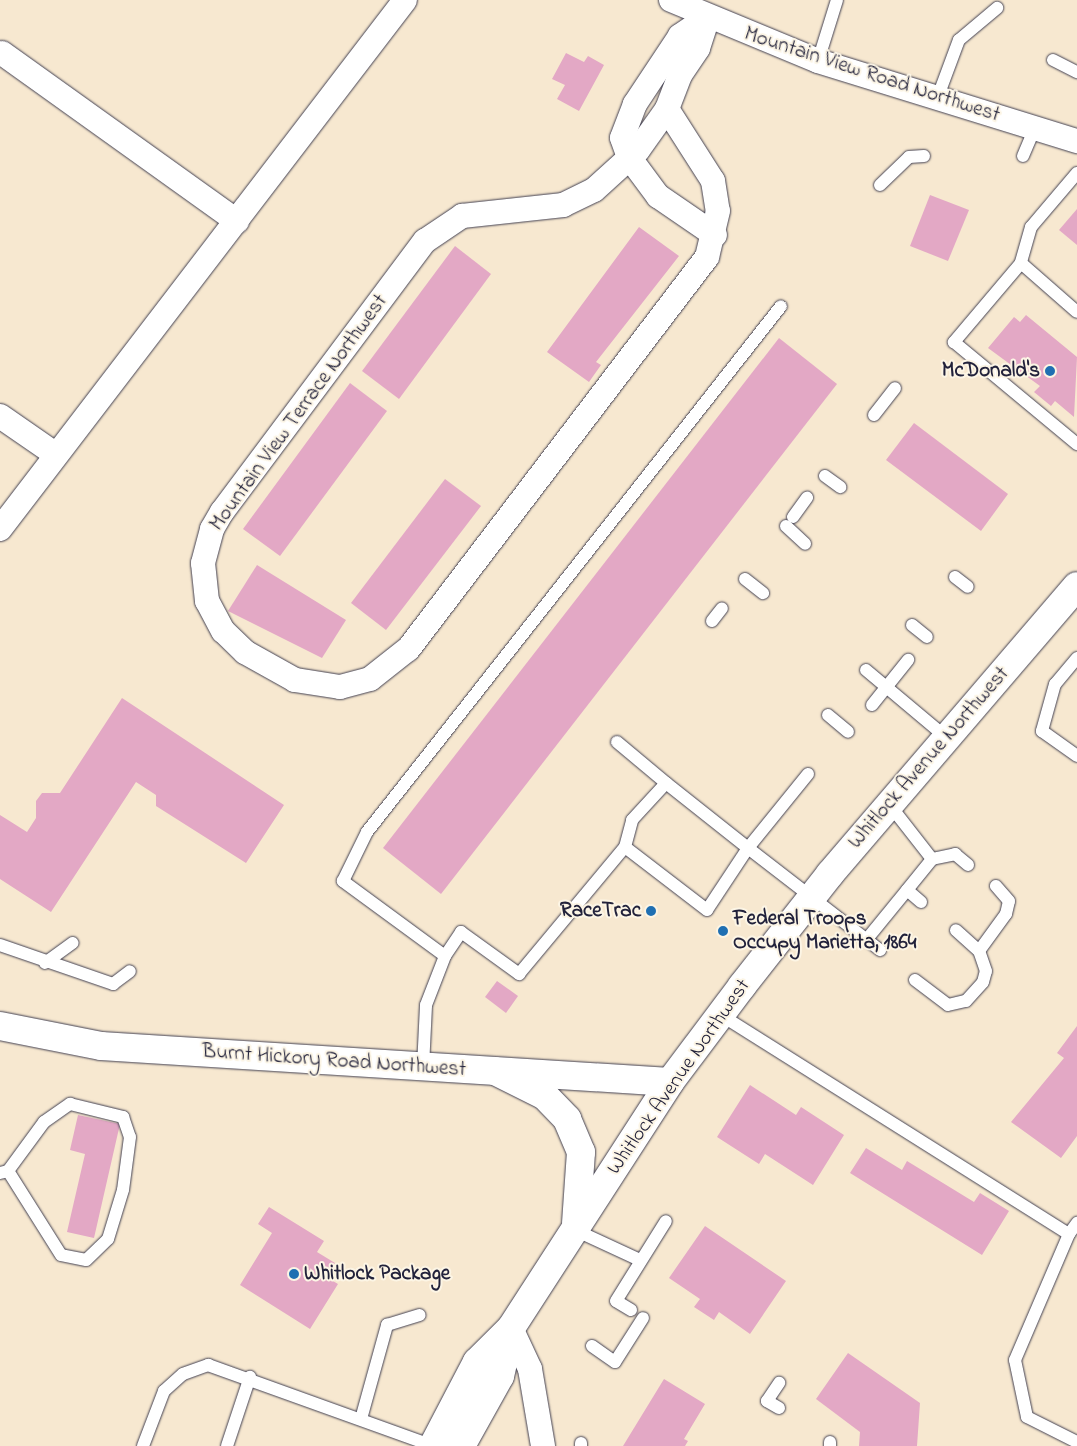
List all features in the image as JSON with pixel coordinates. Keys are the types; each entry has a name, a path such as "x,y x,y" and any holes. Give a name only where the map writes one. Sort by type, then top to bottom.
{"main road":[{"name":"Whitlock Avenue Northwest","path":"433,1446 477,1362 511,1328 670,1082 809,899 1077,586"},
{"name":"Burnt Hickory Road Northwest","path":"0,1026 101,1046 670,1082"},
{"path":"495,1071 545,1096 567,1120 580,1152 575,1230"},
{"name":"Whitlock Avenue Northwest","path":"461,1446 500,1376 511,1328"}],"street":[{"path":"0,529 55,454 237,221 405,0"},
{"name":"Mountain View Road Northwest","path":"671,0 708,17 818,61 1077,141"},
{"path":"708,17 680,36 635,104 622,138 629,157 658,196 715,235"},
{"name":"Mountain View Terrace Northwest","path":"667,109 713,181 718,211 715,235 697,274 395,662 356,684 324,686 276,671 234,643 207,601 203,563 212,529 425,241 449,221 479,211 572,203 629,157 667,109 680,75 698,48 708,17"},
{"path":"2,53 237,221"},
{"path":"0,416 55,454"},
{"path":"511,1328 530,1369 543,1446"}],"lane":[{"path":"818,61 837,0"},
{"path":"937,99 959,40 997,8"},
{"path":"1054,60 1077,72"},
{"path":"1023,156 1035,128"},
{"path":"880,185 909,157 924,156"},
{"path":"1077,173 1031,227 1021,263 954,342 1077,444"},
{"path":"1021,263 1077,312"},
{"path":"445,956 343,881 368,832 781,306"},
{"path":"874,415 895,388"},
{"path":"825,476 840,487"},
{"path":"805,544 790,522 807,498"},
{"path":"955,577 968,587"},
{"path":"746,579 763,593"},
{"path":"712,621 722,608"},
{"path":"912,625 926,637"},
{"path":"1077,658 1054,684 1042,731 1077,756"},
{"path":"872,705 908,660"},
{"path":"866,670 947,738"},
{"path":"828,714 848,732"},
{"path":"617,742 666,783 690,809 717,832 748,848 809,899 868,939 880,950"},
{"path":"624,847 651,859 680,882 707,910 748,848 808,774"},
{"path":"423,1067 426,1005 445,956 461,932 520,974 624,847 632,820 666,783"},
{"path":"889,804 932,859"},
{"path":"868,939 932,859 954,854 968,865"},
{"path":"979,951 1006,914 1008,901 996,886"},
{"path":"907,890 921,902"},
{"path":"916,980 948,1005 966,1001 983,982 986,971 979,951 956,930"},
{"path":"45,963 73,943"},
{"path":"0,945 45,963 114,984 130,971"},
{"path":"721,1015 1069,1234"},
{"path":"70,1104 123,1118 130,1137 123,1190 108,1239 86,1260 62,1256 4,1172 44,1122 70,1104"},
{"path":"631,1310 616,1301 666,1221"},
{"path":"1077,1223 1069,1234 1016,1360 1027,1417 1077,1442"},
{"path":"575,1230 640,1260"},
{"path":"361,1419 388,1325 420,1315"},
{"path":"592,1346 615,1362 643,1318"},
{"path":"143,1446 164,1391 183,1374 208,1364 250,1377 433,1446"},
{"path":"227,1446 250,1377"},
{"path":"779,1382 767,1401 779,1408"}],"building":[{"path":"566,53 584,62 588,56 604,65 579,111 557,99 565,85 552,79"},
{"path":"930,195 969,210 948,261 910,246"},
{"path":"1077,209 1077,245 1059,230"},
{"path":"639,227 679,256 596,362 601,365 589,382 547,352"},
{"path":"455,246 491,274 399,399 362,371"},
{"name":"McDonald's","path":"1026,315 1077,357 1074,417 1055,401 1051,406 1034,392 1040,386 988,348 1014,317 1020,322"},
{"path":"779,338 837,384 441,894 383,848"},
{"path":"350,383 387,411 280,556 243,529"},
{"path":"914,423 1008,494 981,531 886,460"},
{"path":"445,479 481,506 386,630 351,603"},
{"path":"257,565 346,620 322,658 228,611"},
{"path":"122,698 284,805 246,863 156,806 156,795 136,782 51,912 0,879 0,815 27,832 36,818 36,801 42,793 60,793"},
{"path":"497,981 518,996 506,1013 485,997"},
{"path":"1077,1026 1077,1136 1061,1158 1011,1122 1064,1058 1057,1053"},
{"path":"750,1085 796,1115 801,1107 844,1135 813,1185 765,1154 759,1164 717,1137"},
{"path":"78,1115 120,1124 94,1238 67,1232 85,1154 70,1150"},
{"path":"866,1148 902,1170 907,1161 974,1202 980,1193 1009,1211 982,1255 850,1173"},
{"path":"269,1207 324,1241 317,1252 335,1263 326,1277 338,1284 310,1329 240,1285 272,1233 258,1224"},
{"path":"705,1226 786,1281 750,1334 719,1312 714,1320 694,1307 700,1299 669,1278"},
{"path":"848,1353 920,1403 917,1446 859,1446 860,1432 816,1399"},
{"path":"664,1379 705,1404 684,1439 688,1441 685,1446 623,1446"}],"place":[{"name":"McDonald's","path":"1050,371"},
{"name":"RaceTrac","path":"651,911"},
{"name":"Federal Troops Occupy Marietta, 1864","path":"723,931"},
{"name":"Whitlock Package","path":"294,1274"}]}
